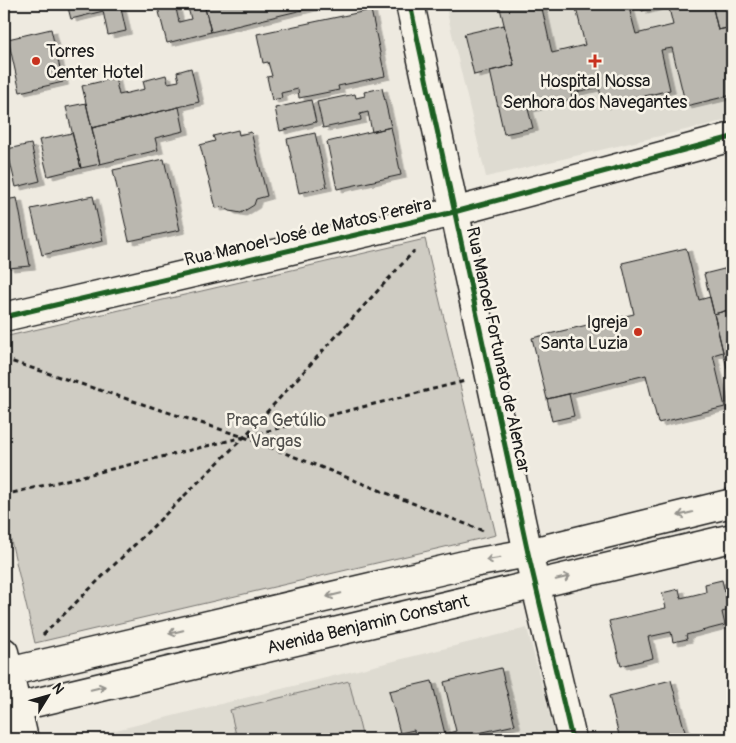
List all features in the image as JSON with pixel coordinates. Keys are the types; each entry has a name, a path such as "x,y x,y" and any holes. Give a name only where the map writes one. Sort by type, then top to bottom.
{"street":[{"name":"Rua Manoel Fortunato de Alencar","path":"410,4 528,553 572,739"},
{"name":"Rua Manoel José de Matos Pereira","path":"4,317 454,212 732,137"},
{"name":"Avenida Benjamin Constant","path":"5,665 278,608 473,563 528,553 732,503"},
{"name":"Avenida Benjamin Constant","path":"10,708 732,538"},
{"path":"278,608 287,643"},
{"path":"5,665 10,708 24,739"}],"path":[{"path":"42,636 244,438 419,246"},
{"path":"4,359 244,438 496,536 528,553"},
{"path":"4,495 244,438 490,376"}],"shaded area":[{"name":"Hospital Nossa Senhora dos Navegantes","path":"445,4 732,4 732,119 486,177"},
{"path":"527,628 556,739 80,739"}],"green space":[{"name":"Praça Getúlio Vargas","path":"425,239 496,535 35,643 4,511 4,337"},
{"path":"349,681 363,739 237,739 230,710"}],"building":[{"path":"67,4 120,4 126,31 108,35 103,11 71,19"},
{"path":"157,4 175,4 179,22 191,19 187,4 204,4 211,32 167,43"},
{"path":"204,4 327,4 211,32"},
{"path":"499,4 541,4 552,53 585,45 575,4 628,4 636,34 673,25 668,4 712,4 718,30 732,27 732,95 686,106 672,48 661,50 670,90 603,106 599,87 571,93 572,99 528,109 533,128 504,134 490,71 514,65"},
{"path":"640,4 660,4 661,6 642,11"},
{"path":"712,4 732,4 732,27 718,30"},
{"path":"371,10 385,76 338,86 339,90 299,98 298,89 281,93 282,98 272,100 267,77 272,76 268,62 263,63 257,34"},
{"path":"504,25 514,65 474,75 464,34"},
{"name":"Torres Center Hotel","path":"51,29 63,82 20,92 8,39"},
{"path":"191,68 199,102 92,128 82,86 115,78 119,95 145,89 143,81 166,75 168,83 179,81 177,72"},
{"path":"382,88 391,127 372,132 368,112 360,114 361,120 323,128 317,102 355,94 356,98 365,96 364,92"},
{"path":"311,100 316,122 280,131 275,108"},
{"path":"86,103 100,164 81,168 66,107"},
{"path":"179,107 184,131 155,138 158,150 100,164 92,128"},
{"path":"391,127 401,175 337,189 327,142"},
{"path":"238,130 239,135 251,132 267,196 256,199 254,205 241,213 230,211 224,207 216,208 200,145 215,141 213,136"},
{"path":"72,133 81,168 48,176 39,140"},
{"path":"315,133 327,187 299,193 287,139"},
{"path":"31,144 40,181 16,187 7,149"},
{"path":"164,159 180,230 129,241 113,170"},
{"path":"93,196 103,241 42,255 31,209"},
{"path":"17,198 30,266 8,268 6,254 4,255 4,200"},
{"path":"732,206 732,239 725,208"},
{"name":"Igreja Santa Luzia","path":"686,248 699,300 710,297 723,352 713,355 725,407 658,423 646,375 547,399 532,338 634,314 622,263"},
{"path":"732,267 732,309 714,314 704,274"},
{"path":"732,309 732,389 714,314"},
{"path":"569,394 574,416 552,421 547,399"},
{"path":"722,580 729,610 722,612 725,625 686,635 687,639 673,642 671,632 648,637 653,658 621,666 609,621 666,608 662,593 679,589 681,598 706,592 705,584"},
{"path":"501,668 515,725 474,734 476,739 416,739 414,730 400,733 389,691 432,681 445,734 456,731 444,682"},
{"path":"671,680 687,739 620,739 609,696"}],"cycle path":[{"path":"410,4 528,553 572,739"},
{"path":"4,317 454,212 732,137"}],"place":[{"name":"Torres Center Hotel","path":"36,61"},
{"name":"Hospital Nossa Senhora dos Navegantes","path":"595,61"},
{"name":"Igreja Santa Luzia","path":"638,332"}]}
